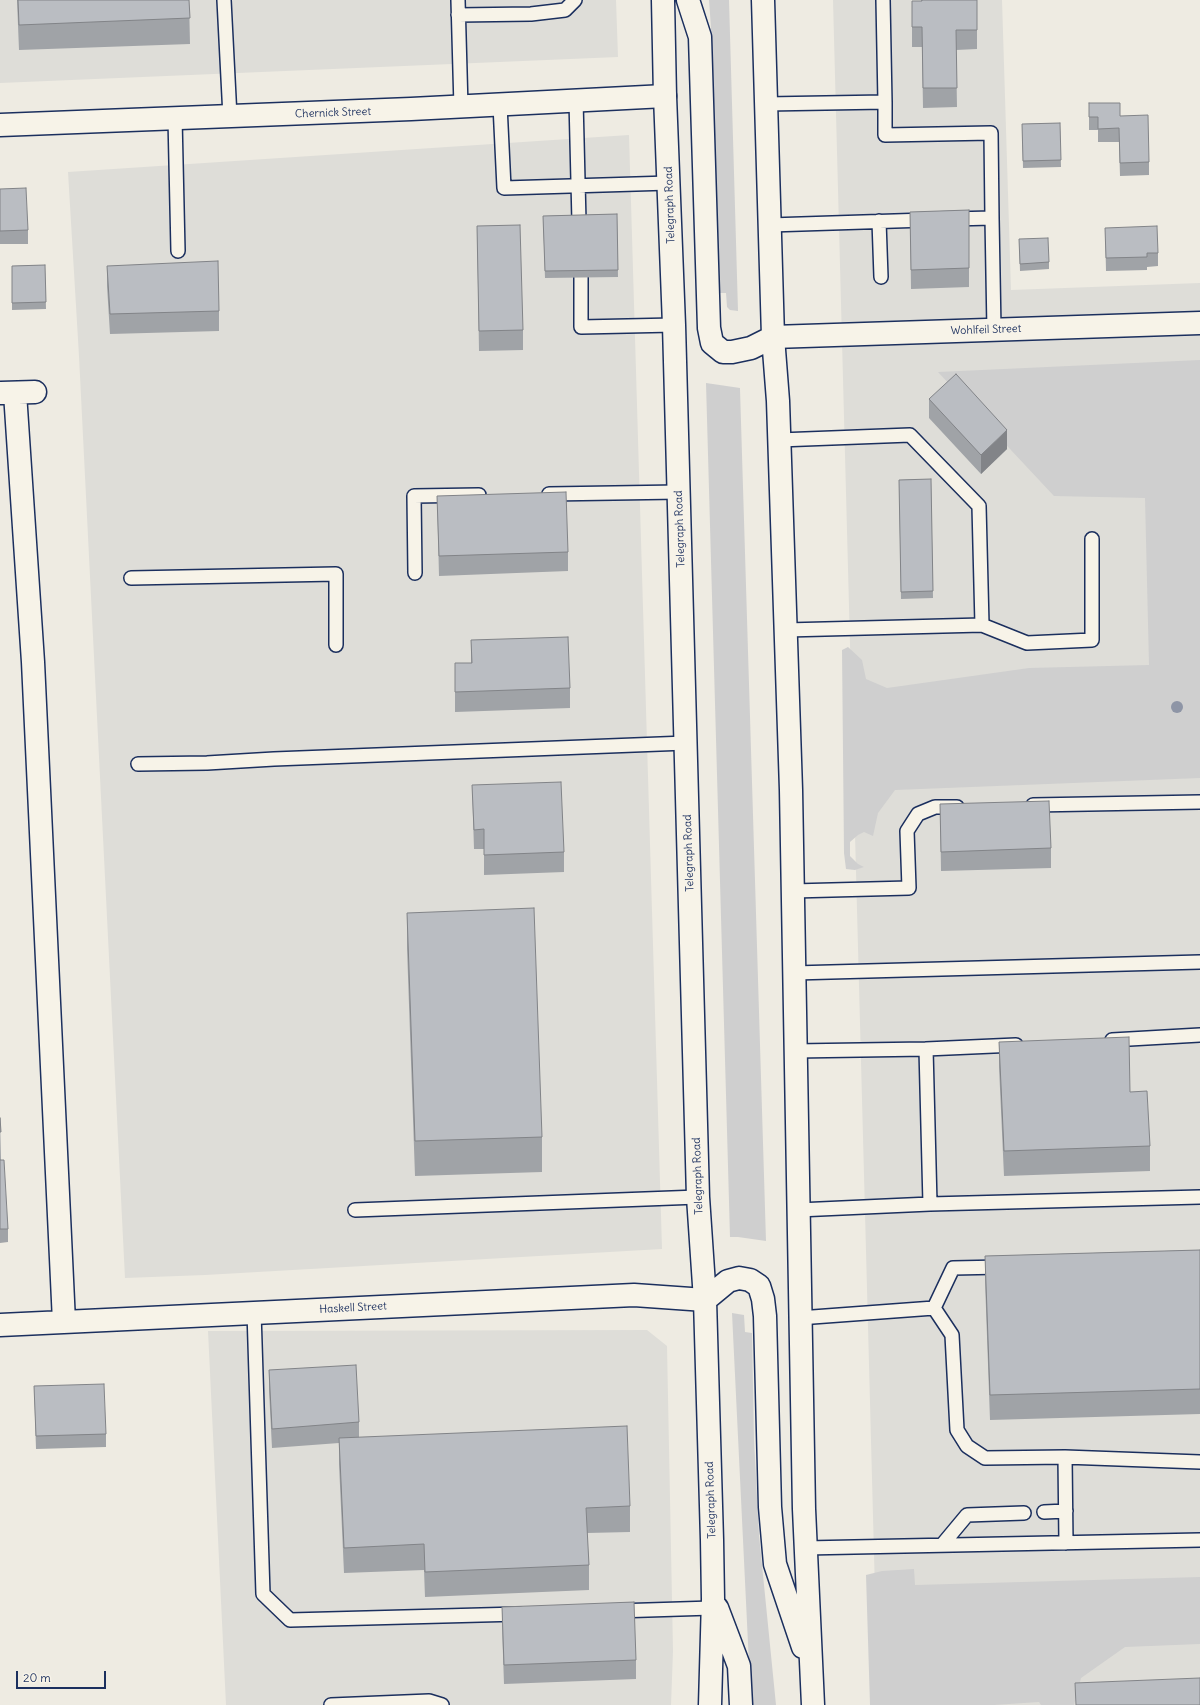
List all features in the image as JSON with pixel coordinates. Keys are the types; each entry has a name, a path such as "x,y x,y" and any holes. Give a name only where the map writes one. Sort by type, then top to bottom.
{"main road":[{"name":"Telegraph Road","path":"663,0 679,492 698,1197 705,1300 713,1604 710,1705"},
{"path":"688,0 700,37 709,328 712,343 723,352 732,352 751,348 773,338"},
{"path":"763,0 773,338 779,440 791,782 799,1318 805,1548 812,1705"},
{"name":"Chernick Street","path":"0,125 461,107 665,96"},
{"name":"Wohlfeil Street","path":"773,338 1200,323"},
{"path":"17,393 33,662 64,1322"},
{"path":"705,1300 728,1281 739,1278 750,1280 759,1286 763,1299 766,1316 770,1507 775,1564 811,1673"},
{"name":"Haskell Street","path":"0,1324 634,1295 705,1300"},
{"path":"713,1604 739,1666 741,1705"}],"lane":[{"path":"224,0 230,117"},
{"path":"458,0 461,107"},
{"path":"458,15 532,14 565,10 575,0"},
{"path":"883,0 884,134 991,132 994,330"},
{"path":"576,100 579,222"},
{"path":"766,104 884,102"},
{"path":"500,105 504,188 669,183"},
{"path":"175,118 178,251"},
{"path":"770,225 992,218"},
{"path":"879,221 881,277"},
{"path":"581,277 582,327 674,325"},
{"path":"779,440 910,435 979,506 982,625"},
{"path":"540,494 679,492"},
{"path":"415,573 414,496 493,494"},
{"path":"786,630 982,625 1027,643 1092,640 1092,539"},
{"path":"131,578 336,574 336,645"},
{"path":"138,764 207,763 686,743"},
{"path":"1021,805 1200,802"},
{"path":"793,891 909,888 907,831 918,814 935,807 966,806"},
{"path":"794,973 1200,962"},
{"path":"1098,1040 1200,1035"},
{"path":"795,1051 926,1049 1028,1044"},
{"path":"926,1049 930,1204"},
{"path":"355,1210 698,1197"},
{"path":"798,1210 930,1204 1200,1197"},
{"path":"934,1308 953,1268 1017,1266"},
{"path":"799,1318 934,1308"},
{"path":"934,1308 952,1335 957,1430 967,1446 985,1458 1065,1457 1200,1462"},
{"path":"254,1312 264,1594 290,1620 529,1613"},
{"path":"1065,1457 1066,1542"},
{"path":"1044,1512 1066,1511"},
{"path":"942,1545 967,1515 1024,1513"},
{"path":"805,1548 1200,1540"},
{"path":"601,1611 713,1604"},
{"path":"331,1705 429,1701 442,1705"}],"shaded area":[{"path":"0,0 616,0 618,57 0,83"},
{"path":"709,0 729,0 738,311 730,310 727,307 726,293 718,293"},
{"path":"833,0 1002,0 1011,290 1200,283 1200,1705 878,1705"},
{"path":"629,135 662,1249 205,1275 125,1278 79,356 68,172"},
{"path":"1200,360 1200,778 895,790 878,813 873,836 864,832 850,842 850,856 858,864 864,867 855,870 846,869 844,853 842,650 848,647 862,660 866,679 887,688 1029,668 1149,665 1145,498 1054,496 938,372"},
{"path":"706,383 740,388 766,1241 730,1237"},
{"path":"732,1313 744,1315 745,1332 752,1333 754,1440 759,1535 776,1705 751,1705"},
{"path":"647,1330 667,1346 673,1651 671,1705 226,1705 208,1331"},
{"path":"914,1569 915,1585 1200,1577 1200,1644 1125,1647 1081,1678 1074,1705 1041,1705 1039,1702 994,1705 870,1705 866,1575 882,1571"}],"building":[{"path":"18,0 189,0 190,18 19,25"},
{"path":"977,0 977,30 956,30 957,88 923,88 922,27 912,27 912,1"},
{"path":"1089,103 1120,103 1120,116 1148,115 1149,162 1120,163 1119,128 1098,129 1098,117 1089,117"},
{"path":"1060,123 1061,160 1023,161 1022,124"},
{"path":"26,188 28,230 0,231 0,189"},
{"path":"969,210 969,268 911,270 910,212"},
{"path":"617,214 618,270 545,271 543,216"},
{"path":"520,225 523,330 479,331 477,226"},
{"path":"1157,226 1158,253 1147,253 1147,257 1106,258 1105,228"},
{"path":"1048,238 1049,262 1020,264 1019,239"},
{"path":"218,261 219,311 110,314 107,266"},
{"path":"45,265 46,302 12,303 12,266"},
{"path":"956,374 1007,430 981,455 929,399"},
{"path":"931,479 933,591 901,592 899,480"},
{"path":"566,492 568,552 439,556 437,496"},
{"path":"568,637 570,688 455,692 455,663 472,663 471,640"},
{"path":"561,782 564,852 484,855 484,829 474,830 472,785"},
{"path":"1049,801 1051,848 941,852 940,804"},
{"path":"534,908 542,1137 415,1141 407,913"},
{"path":"1129,1037 1130,1092 1147,1091 1150,1146 1004,1151 999,1042"},
{"path":"0,1160 4,1160 8,1229 0,1229"},
{"path":"1200,1250 1200,1389 990,1395 985,1256"},
{"path":"356,1365 359,1422 272,1429 269,1370"},
{"path":"104,1384 106,1434 36,1436 34,1386"},
{"path":"627,1426 630,1506 586,1508 589,1565 425,1572 424,1544 344,1548 339,1438"},
{"path":"634,1602 636,1660 504,1665 502,1607"},
{"path":"1200,1678 1200,1705 1076,1705 1075,1683"}]}
